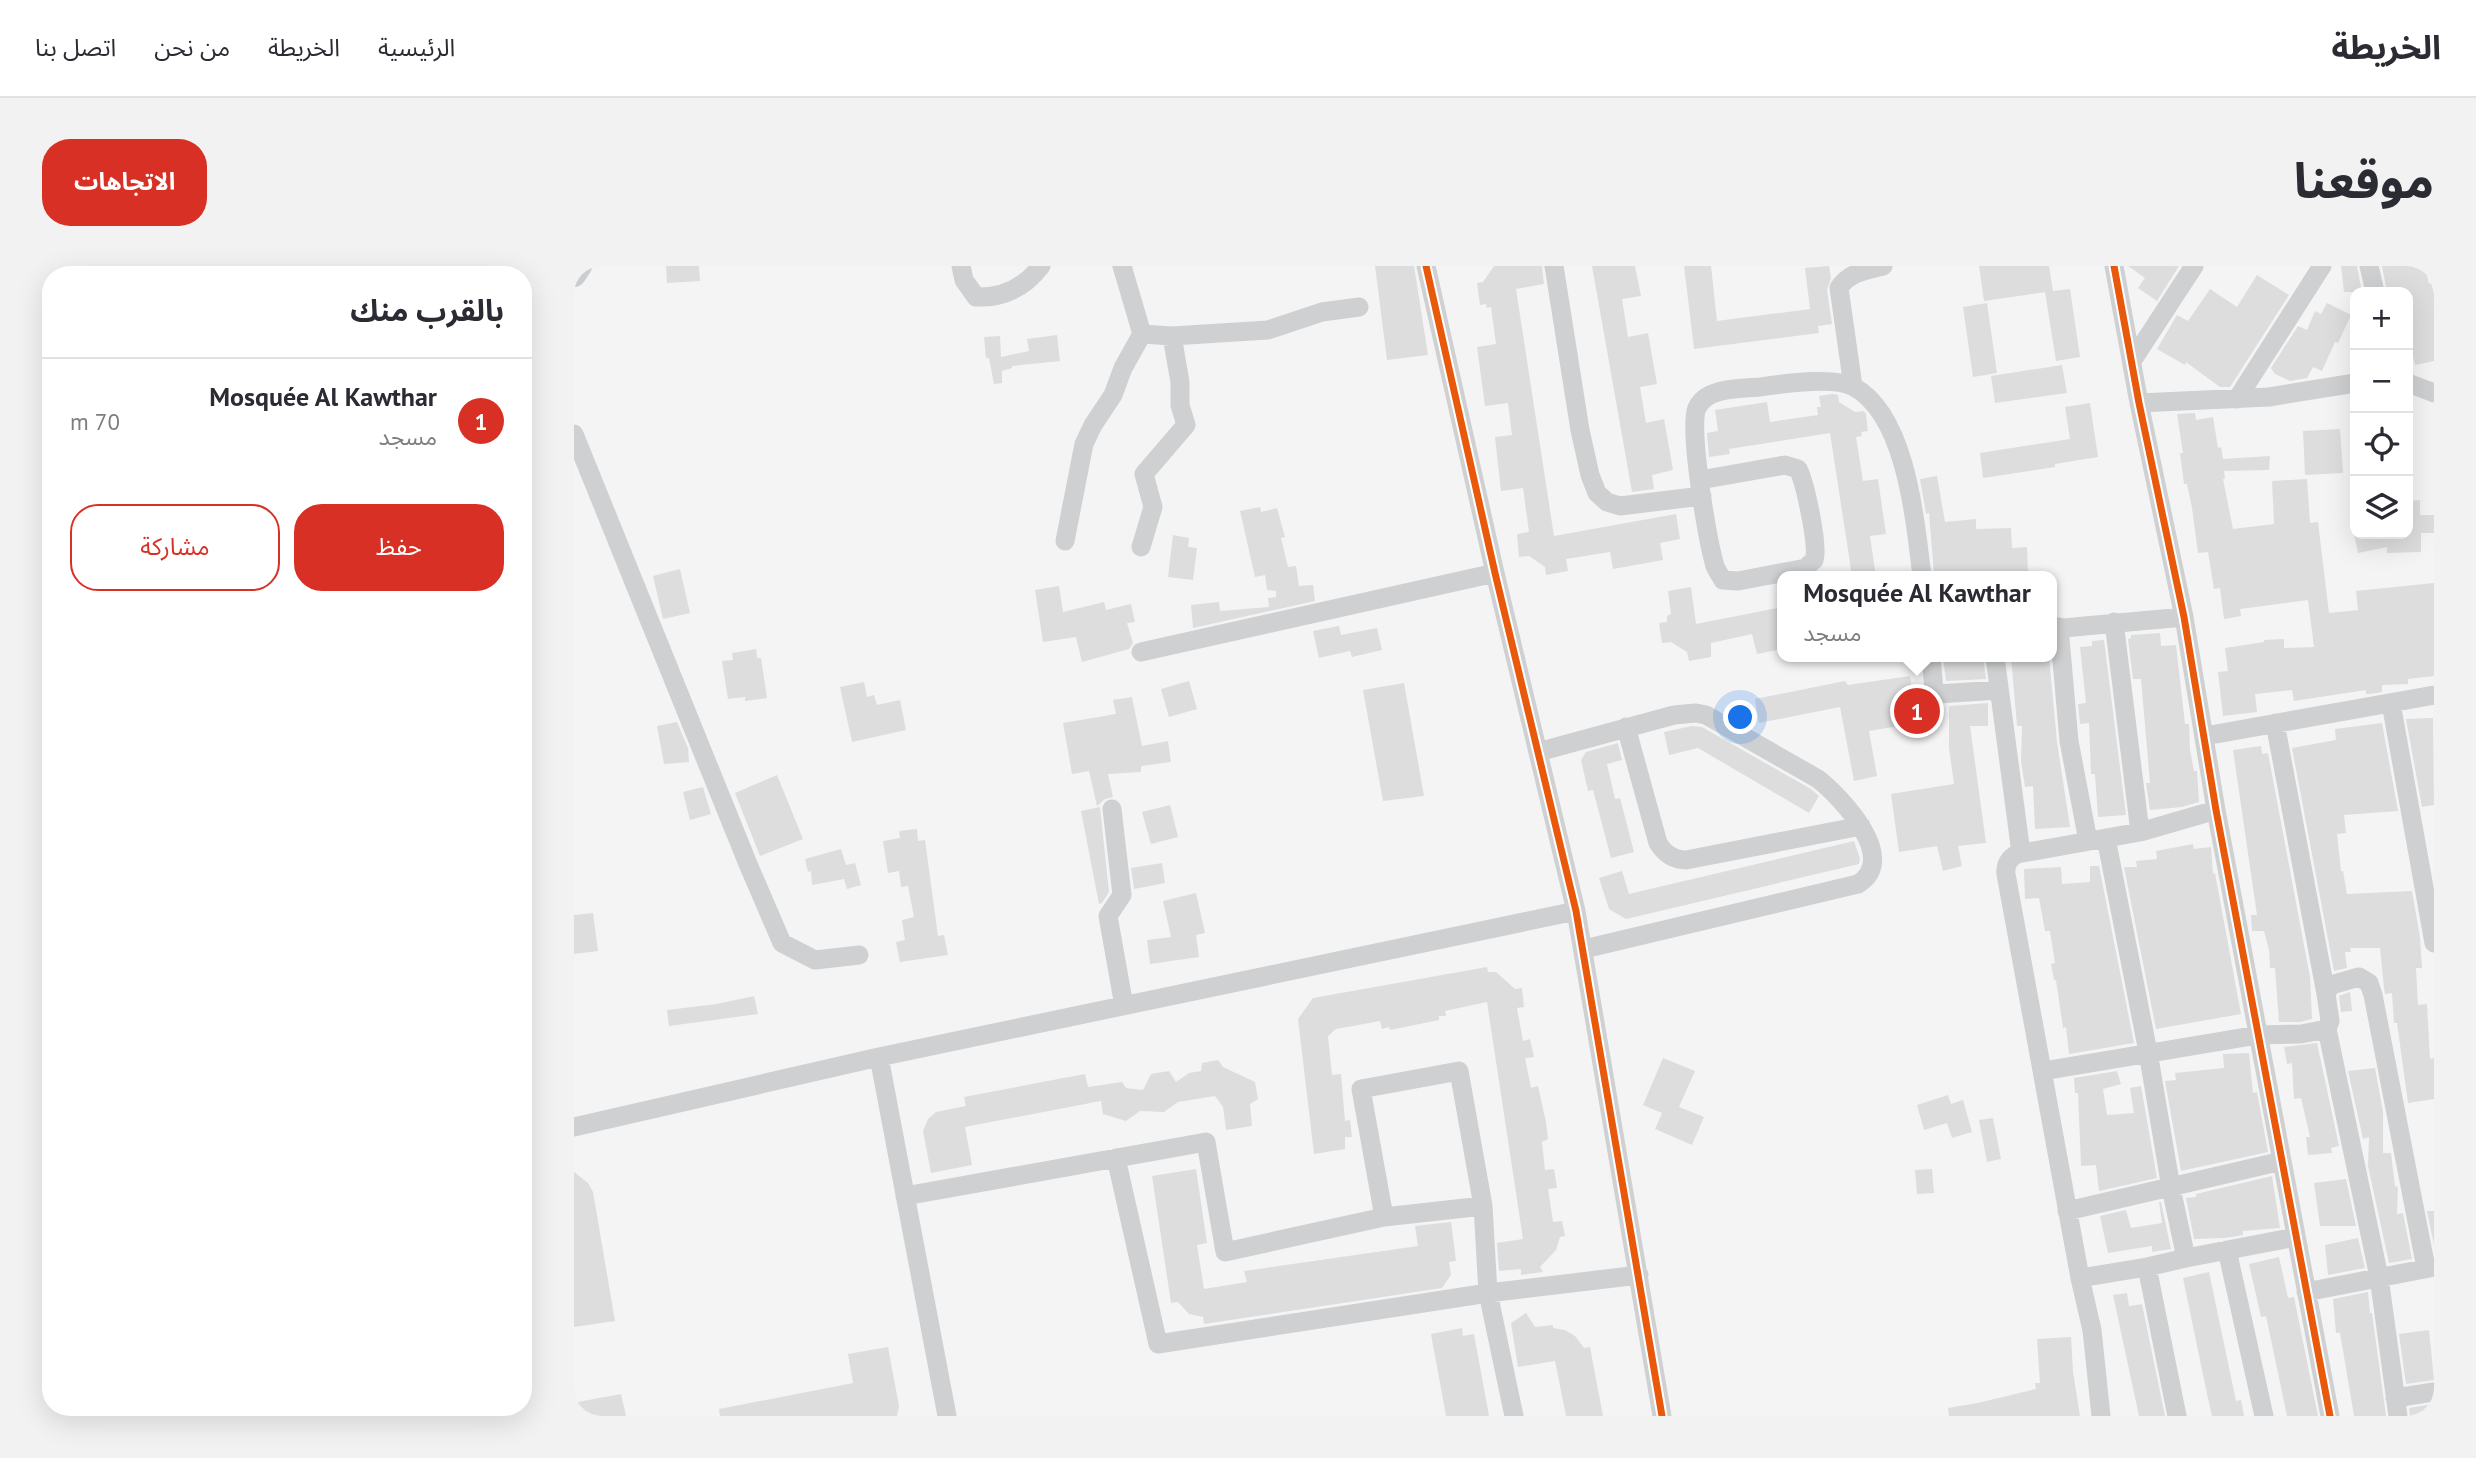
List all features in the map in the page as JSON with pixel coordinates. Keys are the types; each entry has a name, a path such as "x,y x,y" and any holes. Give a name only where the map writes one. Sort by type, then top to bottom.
{"main road":[{"path":"574,275 580,266"}],"street":[{"path":"961,266 964,280 976,297 992,297 1028,282 1041,266"},
{"path":"1065,541 1084,444 1113,395 1123,368 1142,334 1122,266"},
{"path":"1426,266 1584,949 1662,1416"},
{"path":"1555,266 1580,430 1590,475 1598,493 1608,502 1620,506 1785,465 1798,469 1805,481 1815,548 1814,560 1806,568 1789,571"},
{"path":"1853,386 1839,288 1844,280 1853,275 1883,266"},
{"path":"2114,266 2183,617 2216,810 2330,1416"},
{"path":"2132,361 2194,266"},
{"path":"2237,399 2322,266"},
{"path":"2369,266 2374,287"},
{"path":"1142,334 1172,336 1268,330 1322,312 1359,307"},
{"path":"1141,547 1153,507 1144,474 1186,425 1180,405 1180,382 1172,336"},
{"path":"1777,573 1723,580 1716,569 1701,488 1694,421 1697,408 1704,399 1718,391 1805,382 1853,386 1874,404 1891,428 1904,466 1921,571"},
{"path":"2139,402 2269,397 2350,384"},
{"path":"2413,385 2434,393"},
{"path":"574,434 742,852 782,943 815,960 859,955"},
{"path":"1141,652 1495,573"},
{"path":"2057,628 2183,617"},
{"path":"2115,622 2140,832"},
{"path":"2057,644 2069,741 2097,839 2148,1052 2186,1258"},
{"path":"1931,662 1934,690 1938,694 1998,691"},
{"path":"1995,662 2021,853"},
{"path":"2205,736 2434,695"},
{"path":"2391,703 2434,943"},
{"path":"1538,752 1626,727 1684,713 1696,713 1717,720 1818,779 1847,804 1861,825 1870,849 1870,875 1858,884 1584,949"},
{"path":"2274,723 2326,993 2330,1021 2327,1029 2379,1278 2397,1407 2434,1392"},
{"path":"1626,727 1658,843 1673,858 1686,860 1861,825"},
{"path":"1112,810 1122,895 1108,916 1124,1006"},
{"path":"2101,1416 2092,1330 2067,1211 2006,866 2010,859 2021,853 2140,832 2216,810"},
{"path":"574,1127 879,1057 1576,911"},
{"path":"2306,1292 2430,1267 2369,983 2359,977 2332,985 2326,993"},
{"path":"2043,1071 2258,1034 2301,1034 2327,1029"},
{"path":"879,1057 947,1416"},
{"path":"1384,1217 1361,1088 1459,1071 1483,1206 1488,1293 1514,1416"},
{"path":"905,1196 1206,1142 1225,1252 1384,1217 1483,1206"},
{"path":"1116,1158 1158,1344 1488,1293 1639,1275"},
{"path":"2067,1211 2282,1161"},
{"path":"2080,1278 2296,1237"},
{"path":"2227,1250 2264,1416"},
{"path":"2147,1267 2177,1416"}],"building":[{"path":"666,266 699,266 700,281 667,283"},
{"path":"1375,266 1414,266 1428,355 1387,360"},
{"path":"1494,266 1542,266 1544,284 1516,289 1554,536 1676,514 1680,539 1660,543 1663,560 1613,569 1610,552 1566,559 1568,571 1546,575 1545,567 1529,556 1519,557 1517,534 1529,532 1523,488 1501,491 1495,437 1512,435 1508,403 1485,406 1477,347 1496,344 1491,307 1480,305 1477,283 1483,282"},
{"path":"1592,266 1635,266 1641,296 1622,299 1628,337 1648,333 1657,384 1640,387 1646,423 1664,419 1673,470 1652,475 1654,489 1632,492"},
{"path":"1684,266 1711,266 1717,321 1810,309 1805,268 1829,266 1831,278 1827,290 1832,324 1818,326 1819,333 1694,349"},
{"path":"1979,266 2049,266 2053,291 1984,301"},
{"path":"2128,266 2179,266 2157,301 2138,288 2145,278"},
{"path":"2341,266 2357,266 2361,287 2350,287 2350,292 2344,292"},
{"path":"2382,266 2425,266 2434,293 2434,361 2415,365 2413,287 2386,287"},
{"path":"2257,275 2289,295 2230,387 2220,387 2186,362 2185,365 2157,349 2177,315 2188,321 2210,289 2237,307"},
{"path":"2070,289 2080,357 2056,361 2045,292"},
{"path":"1987,303 1997,373 1973,377 1963,307"},
{"path":"2327,303 2350,314 2322,371 2313,367 2307,378 2290,381 2275,374 2271,368 2298,326 2307,330 2315,311 2321,314"},
{"path":"1057,335 1060,361 1012,366 1002,371 1002,383 994,384 989,358 986,358 984,337 1000,336 1001,357 1029,351 1027,339"},
{"path":"2062,365 2067,393 1995,403 1991,376"},
{"path":"1838,395 1839,402 1855,412 1864,411 1866,414 1868,431 1861,432 1862,436 1856,437 1863,481 1878,479 1886,534 1870,536 1875,571 1851,571 1830,433 1729,449 1730,454 1709,457 1707,433 1718,431 1715,410 1767,402 1770,422 1818,415 1817,407 1821,407 1819,396"},
{"path":"2090,403 2098,457 2055,464 2055,467 1983,478 1980,453 2070,439 2065,407"},
{"path":"2195,413 2196,420 2213,417 2218,448 2221,447 2223,459 2270,456 2269,470 2224,471 2223,479 2233,529 2274,524 2272,481 2307,479 2310,523 2318,522 2329,613 2358,610 2356,591 2434,583 2434,676 2408,679 2408,684 2382,685 2382,692 2370,694 2366,694 2366,690 2294,701 2292,690 2255,694 2257,712 2223,716 2218,672 2228,671 2225,648 2284,639 2284,648 2314,647 2308,600 2240,609 2241,616 2224,619 2220,588 2214,589 2208,552 2198,553 2192,508 2187,484 2184,484 2177,414"},
{"path":"2340,429 2343,473 2305,475 2303,431"},
{"path":"1937,476 1945,522 1976,519 1976,529 2011,528 2012,548 2027,547 2028,571 1934,571 1929,513 1926,514 1920,479"},
{"path":"2420,500 2420,515 2434,515 2434,533 2421,533 2421,552 2387,553 2387,547 2358,553 2355,539 2413,539 2413,501"},
{"path":"1260,507 1261,512 1277,508 1285,537 1281,538 1288,567 1296,566 1299,586 1313,585 1315,601 1193,628 1191,605 1219,602 1220,611 1269,607 1268,598 1276,597 1276,591 1267,590 1265,575 1255,577 1240,511"},
{"path":"1173,535 1189,538 1188,547 1197,548 1193,580 1168,577"},
{"path":"680,569 690,613 663,619 653,576"},
{"path":"1059,586 1063,612 1104,602 1106,610 1131,604 1135,622 1127,623 1133,643 1129,649 1082,662 1076,637 1043,642 1035,590"},
{"path":"1691,587 1696,624 1777,608 1777,650 1757,654 1752,634 1711,643 1711,657 1689,661 1687,652 1671,642 1662,643 1659,623 1667,622 1667,616 1671,614 1668,591"},
{"path":"1339,626 1341,635 1377,628 1382,650 1352,657 1350,651 1319,658 1313,631"},
{"path":"2160,633 2161,646 2176,645 2185,724 2189,724 2190,750 2194,771 2197,771 2199,802 2182,807 2150,810 2146,783 2150,783 2141,679 2133,679 2128,639 2131,635"},
{"path":"2104,640 2126,815 2098,817 2095,774 2091,774 2089,723 2080,724 2078,704 2086,703 2080,647 2092,646 2092,641"},
{"path":"756,649 757,658 761,658 767,698 745,701 745,697 728,699 722,661 733,660 732,653"},
{"path":"1944,662 1984,662 1986,679 1946,681"},
{"path":"2011,662 2049,662 2057,742 2070,827 2035,829 2033,786 2025,787 2021,761 2022,726 2017,726"},
{"path":"1910,676 1917,723 1869,731 1877,776 1854,781 1840,707 1759,723 1755,699 1845,681 1848,685"},
{"path":"1189,681 1197,709 1169,717 1161,689"},
{"path":"864,682 867,697 874,695 877,705 900,700 906,730 852,742 840,687"},
{"path":"1404,683 1424,796 1383,801 1363,690"},
{"path":"1132,697 1142,746 1168,741 1171,762 1141,766 1141,772 1108,774 1113,797 1105,799 1097,806 1089,771 1072,774 1063,723 1116,714 1113,700"},
{"path":"1988,703 1988,726 1970,726 1986,843 1958,846 1962,866 1943,871 1937,846 1899,852 1891,794 1954,784 1949,748 1949,706"},
{"path":"2433,718 2434,805 2422,807 2406,719"},
{"path":"677,722 688,748 689,762 664,764 657,726"},
{"path":"2382,723 2398,811 2344,815 2346,833 2337,834 2341,871 2347,894 2412,891 2422,968 2416,968 2418,1005 2427,1004 2430,1059 2434,1058 2434,1099 2408,1103 2397,1023 2394,1023 2392,993 2385,994 2380,948 2350,948 2351,952 2345,952 2347,968 2334,971 2292,748 2336,740 2335,729"},
{"path":"1692,726 1702,727 1811,789 1819,796 1809,813 1698,748 1669,755 1664,732"},
{"path":"1618,743 1622,760 1607,764 1615,799 1620,798 1634,852 1611,858 1593,790 1588,791 1581,760 1586,752"},
{"path":"2261,746 2262,754 2268,753 2310,977 2312,1019 2300,1022 2279,1022 2275,968 2270,968 2264,931 2252,931 2251,915 2257,915 2233,750"},
{"path":"777,775 803,839 760,856 735,793"},
{"path":"703,787 711,814 690,820 683,792"},
{"path":"1170,805 1178,837 1151,844 1142,812"},
{"path":"1100,807 1109,892 1099,904 1081,811"},
{"path":"917,829 918,841 925,840 938,936 944,935 948,955 900,962 896,942 905,940 902,920 914,917 908,886 901,887 899,871 888,873 883,841 900,838 899,831"},
{"path":"1854,841 1859,864 1626,919 1609,909 1599,878 1622,871 1629,894"},
{"path":"2193,844 2194,849 2211,847 2213,874 2215,873 2241,1014 2156,1029 2124,867 2137,867 2136,861 2157,859 2156,851"},
{"path":"841,849 846,865 855,863 861,885 847,889 844,879 812,885 811,871 808,872 805,859"},
{"path":"1162,863 1165,883 1134,889 1131,868"},
{"path":"2090,866 2099,866 2134,1043 2069,1054 2066,1027 2063,1028 2051,964 2055,963 2050,931 2045,931 2039,898 2025,899 2024,869 2061,867 2062,884 2090,882"},
{"path":"1196,893 1205,933 1196,935 1199,957 1150,964 1147,940 1171,937 1163,901"},
{"path":"593,913 598,951 574,954 574,915"},
{"path":"1487,967 1488,972 1496,972 1515,989 1522,988 1524,1007 1517,1008 1523,1041 1530,1039 1534,1057 1525,1058 1531,1088 1538,1086 1546,1122 1548,1139 1542,1142 1545,1170 1554,1169 1557,1188 1548,1189 1553,1222 1562,1221 1565,1236 1560,1237 1556,1250 1540,1267 1543,1272 1521,1275 1521,1269 1499,1271 1497,1243 1523,1239 1487,1002 1445,1011 1446,1016 1439,1016 1439,1020 1390,1030 1389,1027 1382,1029 1380,1021 1336,1029 1328,1036 1332,1075 1341,1074 1345,1121 1350,1120 1352,1137 1345,1137 1345,1149 1314,1154 1298,1019 1313,998"},
{"path":"2350,992 2352,1011 2341,1012 2339,996"},
{"path":"754,996 758,1014 669,1026 667,1010"},
{"path":"2317,1043 2339,1146 2331,1148 2332,1153 2308,1155 2306,1137 2310,1137 2301,1098 2294,1099 2292,1063 2287,1064 2284,1047"},
{"path":"2249,1053 2253,1093 2257,1092 2268,1152 2181,1171 2165,1081 2176,1080 2175,1073 2224,1068 2223,1054"},
{"path":"1663,1058 1695,1071 1679,1107 1704,1117 1692,1145 1655,1129 1662,1113 1643,1105"},
{"path":"1218,1060 1223,1067 1255,1082 1258,1099 1250,1104 1252,1126 1226,1130 1223,1107 1215,1096 1178,1102 1164,1112 1140,1111 1126,1121 1103,1114 1101,1101 965,1127 972,1165 931,1173 923,1131 928,1119 936,1112 966,1106 964,1097 1085,1074 1088,1087 1122,1082 1126,1088 1143,1090 1151,1074 1169,1071 1176,1082 1189,1073 1201,1071 1202,1063"},
{"path":"2375,1068 2383,1112 2383,1153 2391,1153 2395,1186 2398,1187 2397,1214 2403,1213 2412,1259 2389,1263 2368,1166 2369,1137 2363,1139 2348,1071"},
{"path":"2117,1071 2121,1084 2103,1089 2107,1115 2134,1113 2130,1088 2141,1086 2157,1178 2099,1191 2096,1165 2081,1166 2078,1093 2075,1093 2074,1078"},
{"path":"1948,1095 1951,1104 1963,1100 1972,1132 1952,1138 1947,1123 1924,1130 1917,1105"},
{"path":"1993,1118 2001,1159 1987,1162 1979,1120"},
{"path":"1196,1169 1207,1243 1197,1245 1204,1289 1247,1282 1244,1271 1418,1246 1415,1226 1451,1222 1456,1261 1449,1262 1451,1275 1442,1288 1204,1324 1203,1317 1189,1314 1178,1302 1171,1303 1152,1176"},
{"path":"1932,1169 1934,1193 1917,1194 1915,1170"},
{"path":"574,1172 588,1183 593,1192 615,1321 574,1327"},
{"path":"2272,1176 2280,1228 2243,1231 2243,1235 2225,1238 2194,1239 2186,1198"},
{"path":"2346,1179 2356,1226 2320,1226 2314,1183"},
{"path":"2159,1202 2171,1249 2152,1252 2152,1246 2108,1253 2100,1216 2126,1210 2131,1228 2162,1223"},
{"path":"2427,1211 2434,1211 2434,1245"},
{"path":"2358,1238 2365,1268 2328,1275 2325,1245"},
{"path":"2279,1257 2288,1298 2294,1297 2318,1416 2287,1416 2266,1316 2261,1317 2249,1264"},
{"path":"2209,1272 2236,1401 2241,1400 2244,1416 2212,1416 2183,1278"},
{"path":"2368,1292 2386,1416 2354,1416 2340,1333 2336,1333 2333,1299"},
{"path":"2127,1293 2129,1306 2142,1304 2165,1416 2139,1416 2113,1295"},
{"path":"1526,1313 1535,1327 1553,1325 1553,1328 1565,1330 1575,1336 1584,1348 1590,1347 1603,1416 1566,1416 1555,1361 1518,1367 1511,1323"},
{"path":"1462,1328 1463,1336 1474,1334 1489,1416 1446,1416 1431,1334"},
{"path":"2429,1330 2434,1380 2406,1384 2399,1334"},
{"path":"2071,1337 2080,1416 1949,1416 1948,1408 2036,1389 2035,1383 2040,1383 2037,1339"},
{"path":"888,1347 899,1406 897,1416 720,1416 719,1409 853,1383 848,1354"},
{"path":"621,1394 626,1416 581,1416 578,1402"},
{"path":"2434,1404 2434,1416 2410,1416 2409,1408"}],"cycle path":[{"path":"1426,266 1495,573 1576,911 1662,1416"},
{"path":"2114,266 2139,403 2184,617 2216,810 2330,1416"}],"place":[{"name":"Mosquée Al Kawthar","path":"1917,711"}]}
